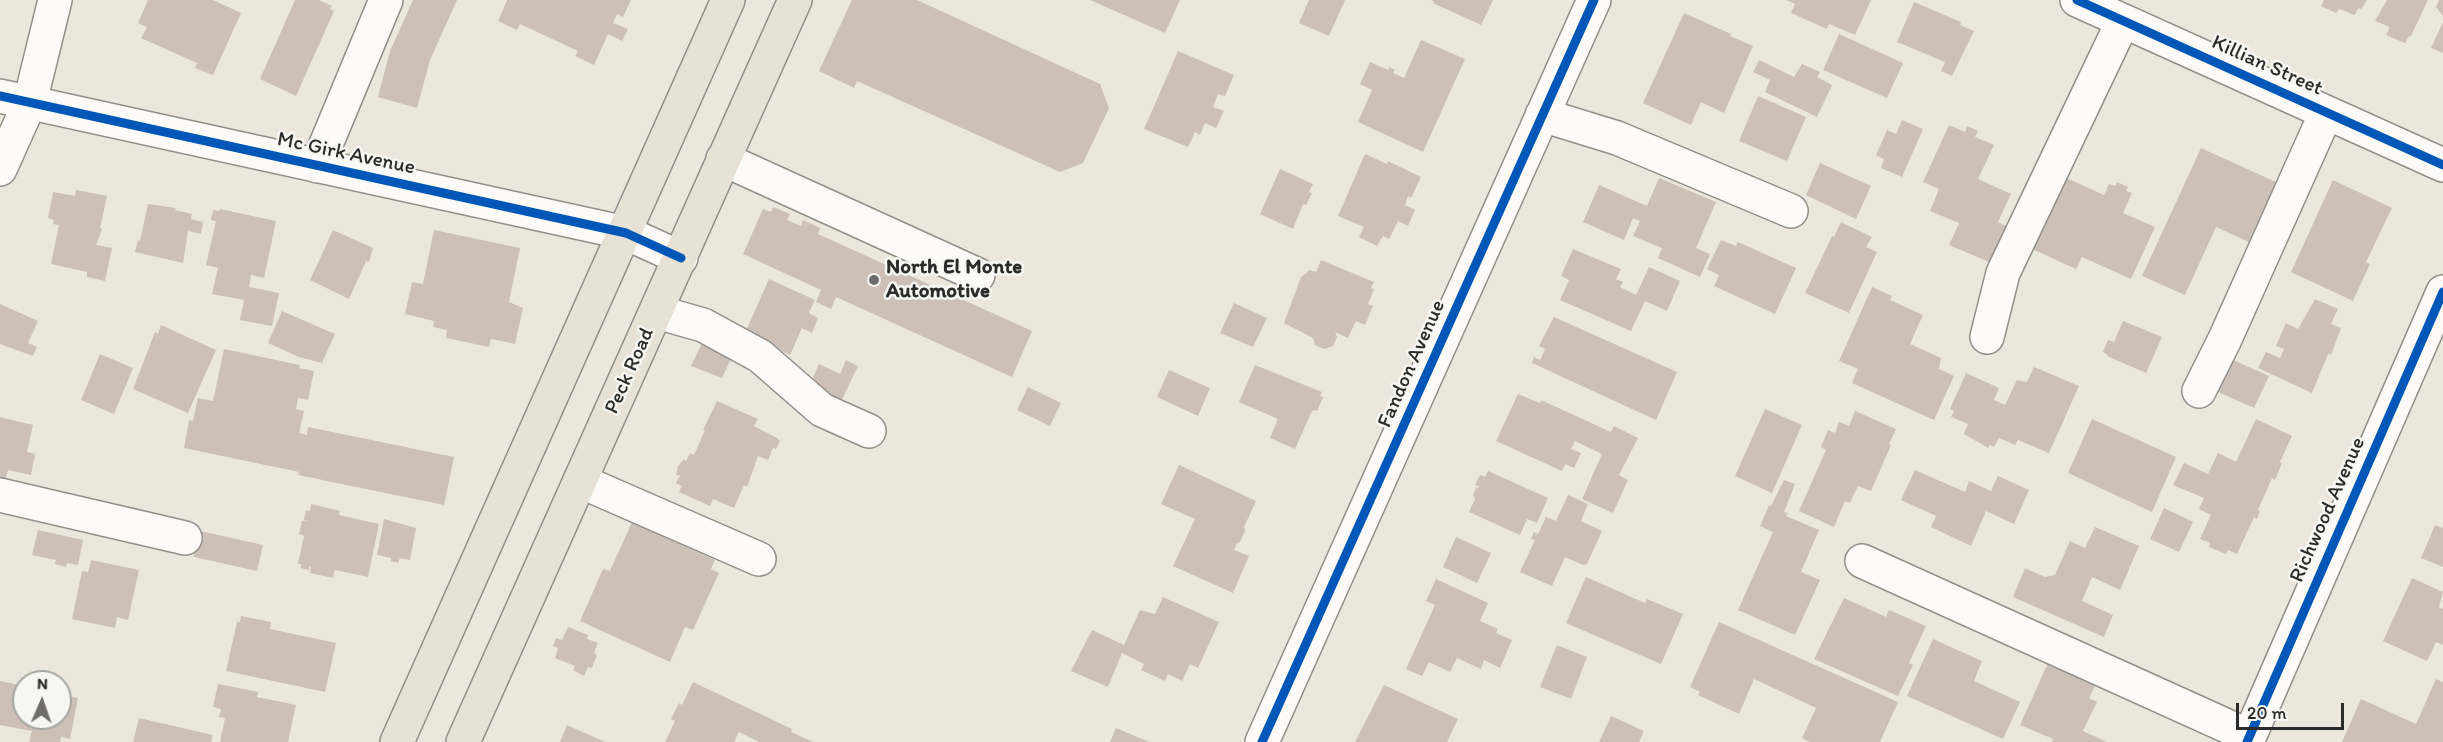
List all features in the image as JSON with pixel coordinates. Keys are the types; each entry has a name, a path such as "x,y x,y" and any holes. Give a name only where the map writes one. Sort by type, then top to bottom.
{"main road":[{"path":"397,742 728,0"},
{"name":"Peck Road","path":"464,742 795,0"}],"street":[{"path":"0,169 15,99 55,0"},
{"path":"317,166 386,0"},
{"name":"Fandon Avenue","path":"1262,742 1594,0"},
{"name":"Killian Street","path":"2077,0 2443,165"},
{"path":"1987,337 2004,273 2123,21"},
{"name":"Mc Girk Avenue","path":"15,99 626,233 681,258"},
{"path":"2199,391 2245,296 2326,113"},
{"path":"1542,115 1617,138 1791,211"},
{"path":"723,159 978,274"},
{"name":"Richwood Avenue","path":"2248,739 2443,291"},
{"path":"657,312 703,325 760,356 822,410 869,431"},
{"path":"580,482 759,559"},
{"path":"0,495 185,537"},
{"path":"1862,561 2248,739"}],"building":[{"path":"148,0 213,0 241,13 213,75 195,68 197,63 141,38 147,27 138,23"},
{"path":"295,0 319,0 332,6 330,9 334,11 296,96 260,79"},
{"path":"413,0 457,0 430,60 417,108 378,97 390,51"},
{"path":"507,0 631,0 623,17 617,14 613,23 628,29 622,41 608,34 594,65 575,56 578,51 520,24 517,30 498,21"},
{"path":"852,0 917,0 1100,84 1109,108 1083,163 1060,172 857,81 854,88 819,71"},
{"path":"1090,0 1180,0 1165,33"},
{"path":"1309,0 1345,0 1329,36 1299,23"},
{"path":"1431,0 1493,0 1481,25"},
{"path":"1786,0 1871,0 1855,35 1829,24 1827,29 1791,13 1795,4"},
{"path":"2324,0 2367,0 2361,9 2358,8 2355,15 2339,9 2336,13 2321,6"},
{"path":"2387,0 2428,0 2411,36 2405,43 2386,35 2390,27 2375,21"},
{"path":"2439,0 2443,0 2443,16 2436,7"},
{"path":"1914,2 1961,22 1960,25 1974,31 1952,76 1941,71 1945,62 1897,42"},
{"path":"1684,13 1753,46 1724,113 1701,102 1691,125 1643,103"},
{"path":"2443,22 2443,53 2431,48"},
{"path":"1839,34 1903,63 1887,98 1823,70"},
{"path":"1421,40 1465,59 1423,152 1358,122 1372,90 1360,84 1370,62 1388,70 1390,67 1395,70 1393,73 1404,78"},
{"path":"1178,51 1234,75 1225,96 1218,94 1213,107 1224,111 1216,128 1205,123 1200,135 1195,132 1188,147 1144,129"},
{"path":"1759,60 1794,77 1802,64 1820,72 1817,77 1832,85 1817,117 1765,92 1770,80 1753,72"},
{"path":"1758,96 1806,117 1787,161 1739,141"},
{"path":"1902,120 1923,129 1902,177 1881,168 1884,159 1876,155 1887,130 1896,134"},
{"path":"1949,125 1965,132 1967,126 1978,131 1975,137 1994,145 1978,179 2011,194 1998,222 2008,227 1989,262 1949,245 1959,223 1930,211 1939,189 1923,182"},
{"path":"2201,148 2278,183 2251,243 2216,227 2185,295 2142,276"},
{"path":"1365,154 1387,164 1388,161 1421,177 1411,198 1408,196 1405,205 1415,210 1408,226 1398,221 1389,239 1383,236 1377,246 1359,237 1364,227 1338,216"},
{"path":"1820,163 1871,186 1856,219 1806,195"},
{"path":"1280,169 1313,184 1309,192 1312,193 1306,205 1303,204 1293,229 1260,214"},
{"path":"2064,177 2104,195 2109,184 2115,186 2117,182 2128,187 2126,191 2132,193 2123,213 2155,227 2131,279 2082,257 2076,269 2032,249"},
{"path":"1659,178 1716,202 1696,248 1710,254 1700,277 1658,258 1662,248 1633,236 1640,221 1633,218 1624,240 1583,222 1599,185 1647,206"},
{"path":"2333,180 2392,208 2366,262 2370,264 2353,301 2291,272"},
{"path":"76,190 107,196 100,228 102,229 96,245 112,248 105,281 87,277 87,272 51,264 59,225 53,224 54,220 48,218 53,192 75,196"},
{"path":"148,204 176,208 175,210 192,214 191,219 203,222 201,234 188,231 183,263 135,252 138,240 140,241"},
{"path":"773,207 790,214 787,220 801,226 803,220 820,228 818,234 1032,331 1012,377 836,297 831,309 816,302 821,290 743,254 763,209 771,212"},
{"path":"220,209 276,221 264,278 251,275 249,287 279,293 272,326 240,320 244,300 212,294 218,268 206,265 216,221 211,220 213,210 219,211"},
{"path":"1841,222 1872,237 1866,247 1877,252 1849,313 1805,293"},
{"path":"333,230 373,248 369,262 366,261 349,299 310,280"},
{"path":"434,230 520,248 509,302 523,308 515,344 491,339 489,347 446,338 447,330 433,327 434,321 405,314 412,282 423,284"},
{"path":"1721,240 1736,246 1738,242 1796,268 1775,314 1714,286 1719,275 1707,269"},
{"path":"1573,249 1621,269 1616,279 1623,282 1620,287 1636,295 1649,267 1680,281 1667,311 1645,301 1631,331 1560,300 1569,280 1561,276"},
{"path":"1321,260 1374,282 1371,288 1374,289 1368,304 1373,306 1365,325 1356,321 1348,338 1335,332 1337,337 1333,346 1324,349 1315,345 1313,338 1284,323 1301,277 1310,270 1316,272"},
{"path":"769,279 815,300 809,313 818,318 812,333 802,328 790,355 745,333"},
{"path":"1872,287 1892,296 1890,300 1923,315 1910,344 1941,358 1939,369 1954,376 1934,420 1852,383 1858,369 1839,361"},
{"path":"2315,299 2338,309 2331,324 2341,328 2331,355 2328,354 2312,393 2258,368 2266,352 2280,358 2284,349 2276,346 2286,323 2298,329"},
{"path":"1234,303 1267,318 1253,347 1220,333"},
{"path":"0,304 38,321 28,343 37,347 33,356 0,344"},
{"path":"282,311 335,334 322,363 299,357 268,343"},
{"path":"1554,317 1677,372 1656,420 1532,363 1534,357 1540,360 1545,349 1539,346"},
{"path":"2123,321 2162,337 2146,373 2107,356 2103,352 2108,340 2114,342"},
{"path":"161,325 216,350 188,413 133,389 155,332 158,334"},
{"path":"706,335 739,363 731,359 722,378 691,366"},
{"path":"224,349 300,365 299,368 314,371 308,400 298,398 296,409 304,411 299,433 307,435 308,427 454,457 444,505 298,475 299,472 184,448 189,420 193,421 198,398 213,401"},
{"path":"100,354 133,368 114,414 81,400"},
{"path":"2231,359 2269,376 2254,408 2216,391"},
{"path":"846,360 858,366 838,408 806,393 819,364 840,374"},
{"path":"1255,365 1322,392 1320,396 1323,397 1317,411 1313,410 1311,413 1295,449 1270,438 1278,419 1239,402"},
{"path":"2034,367 2079,386 2049,453 2018,440 2015,445 1999,438 1994,447 1990,445 1988,448 1964,434 1968,424 1951,417 1954,411 1950,409 1966,373 1999,388 1994,400 2005,405 2017,380 2027,382"},
{"path":"1169,370 1210,388 1198,416 1157,397"},
{"path":"1028,387 1061,403 1050,426 1017,410"},
{"path":"1518,394 1540,403 1541,400 1611,432 1614,426 1638,438 1619,475 1628,480 1613,513 1582,499 1602,454 1575,441 1571,449 1581,453 1574,468 1565,464 1562,471 1496,441"},
{"path":"717,401 758,419 754,426 780,441 776,449 773,448 768,460 758,456 747,487 744,485 734,508 713,499 710,506 679,492 682,486 676,483 680,475 676,475 678,466 684,459 686,461 690,453 694,455"},
{"path":"1765,409 1802,425 1772,493 1735,476"},
{"path":"1855,411 1896,429 1871,491 1858,486 1850,503 1845,501 1834,527 1799,511 1826,450 1821,447 1828,430 1835,433 1839,422 1849,426"},
{"path":"0,417 33,425 27,452 35,454 31,475 8,470 4,486 0,485"},
{"path":"2092,419 2176,457 2152,512 2068,473"},
{"path":"2256,419 2292,436 2280,462 2282,463 2275,480 2272,478 2258,510 2260,511 2257,519 2254,517 2237,554 2228,550 2226,554 2209,547 2210,543 2200,539 2211,515 2199,509 2204,498 2173,485 2184,463 2208,474 2218,453 2236,462"},
{"path":"1179,465 1256,501 1244,527 1245,531 1234,550 1249,556 1233,593 1173,566 1195,519 1161,504"},
{"path":"1915,470 1965,492 1969,481 1991,491 1998,476 2029,490 2014,524 1986,511 1971,546 1931,527 1936,516 1901,500"},
{"path":"1488,471 1548,498 1537,523 1527,519 1520,535 1469,512 1475,499 1473,495 1476,488 1480,487 1475,485 1480,475 1485,477"},
{"path":"1784,480 1795,484 1784,512 1788,513 1786,516 1819,530 1801,572 1820,580 1795,635 1738,610 1773,532 1760,526"},
{"path":"1568,495 1588,504 1581,521 1602,531 1587,564 1583,565 1565,557 1552,586 1520,572 1535,540 1531,539 1534,532 1538,534 1546,517 1556,521"},
{"path":"311,504 340,511 339,515 379,524 368,577 335,570 333,578 310,573 311,567 309,566 309,570 301,568 301,564 298,564 304,536 299,534 302,521 308,520 304,520 306,510 310,511"},
{"path":"2164,508 2193,522 2179,552 2150,539"},
{"path":"384,519 416,528 410,560 400,558 398,563 391,561 391,558 377,555"},
{"path":"632,522 715,560 711,569 719,573 693,630 685,627 670,662 580,621 603,569 610,571"},
{"path":"2435,525 2443,528 2443,567 2421,558"},
{"path":"2095,527 2139,546 2120,590 2092,577 2082,601 2113,615 2104,637 2013,597 2025,568 2045,577 2055,575 2070,541 2085,548"},
{"path":"38,530 83,540 78,565 67,563 66,567 55,564 56,560 32,555"},
{"path":"196,530 263,545 257,571 194,557 194,553 191,553"},
{"path":"1456,537 1491,553 1477,583 1443,567"},
{"path":"91,560 139,570 128,620 117,617 115,628 72,619 82,571 88,572"},
{"path":"1586,577 1645,603 1647,599 1683,614 1661,664 1566,623"},
{"path":"2412,578 2443,592 2439,607 2443,609 2443,645 2436,642 2427,661 2383,641"},
{"path":"1436,579 1488,603 1480,621 1498,629 1496,633 1512,640 1500,668 1484,660 1481,669 1457,658 1450,672 1429,662 1422,676 1406,669 1435,605 1426,601"},
{"path":"1163,597 1219,622 1198,668 1190,664 1182,681 1168,674 1165,681 1141,670 1144,664 1122,653 1108,687 1071,671 1092,630 1124,645 1140,610 1155,614"},
{"path":"1844,598 1886,617 1889,610 1926,626 1909,663 1913,665 1898,696 1814,659"},
{"path":"241,616 271,622 270,629 336,643 325,692 226,671 237,622 240,622"},
{"path":"1719,622 1898,702 1880,742 1810,742 1802,738 1816,708 1754,679 1739,714 1698,695 1700,692 1690,687"},
{"path":"568,627 588,635 587,639 598,643 594,653 597,655 592,668 588,667 584,676 573,670 575,666 555,658 558,648 553,646 556,638 562,640"},
{"path":"1933,639 1982,661 1974,681 2020,702 2003,739 1907,696"},
{"path":"1557,645 1587,657 1571,699 1540,687"},
{"path":"2048,663 2096,684 2089,698 2097,702 2083,731 2107,742 2052,742 2053,739 2020,725"},
{"path":"2436,679 2443,682 2443,742 2342,742 2361,699 2416,724"},
{"path":"0,681 12,684 12,727 0,725"},
{"path":"693,682 792,729 791,732 813,742 759,742 739,732 734,742 665,742 675,721 671,719 679,703 682,705"},
{"path":"218,684 258,692 257,697 296,705 288,742 220,742 225,718 219,717 221,709 213,707"},
{"path":"1384,685 1458,719 1447,742 1355,742"},
{"path":"72,697 78,698 72,729"},
{"path":"1611,716 1644,731 1639,742 1599,742"},
{"path":"139,718 213,735 211,742 133,742"},
{"path":"567,725 605,742 560,742"},
{"path":"1116,728 1149,742 1110,742"},
{"path":"27,730 72,730 70,739 61,737 60,742 29,742 32,731"}],"cycle path":[{"path":"1262,742 1594,0"},
{"path":"2077,0 2443,165"},
{"path":"0,96 626,233 681,258"},
{"path":"2247,742 2443,292"}],"place":[{"name":"North El Monte Automotive","path":"874,280"}]}
